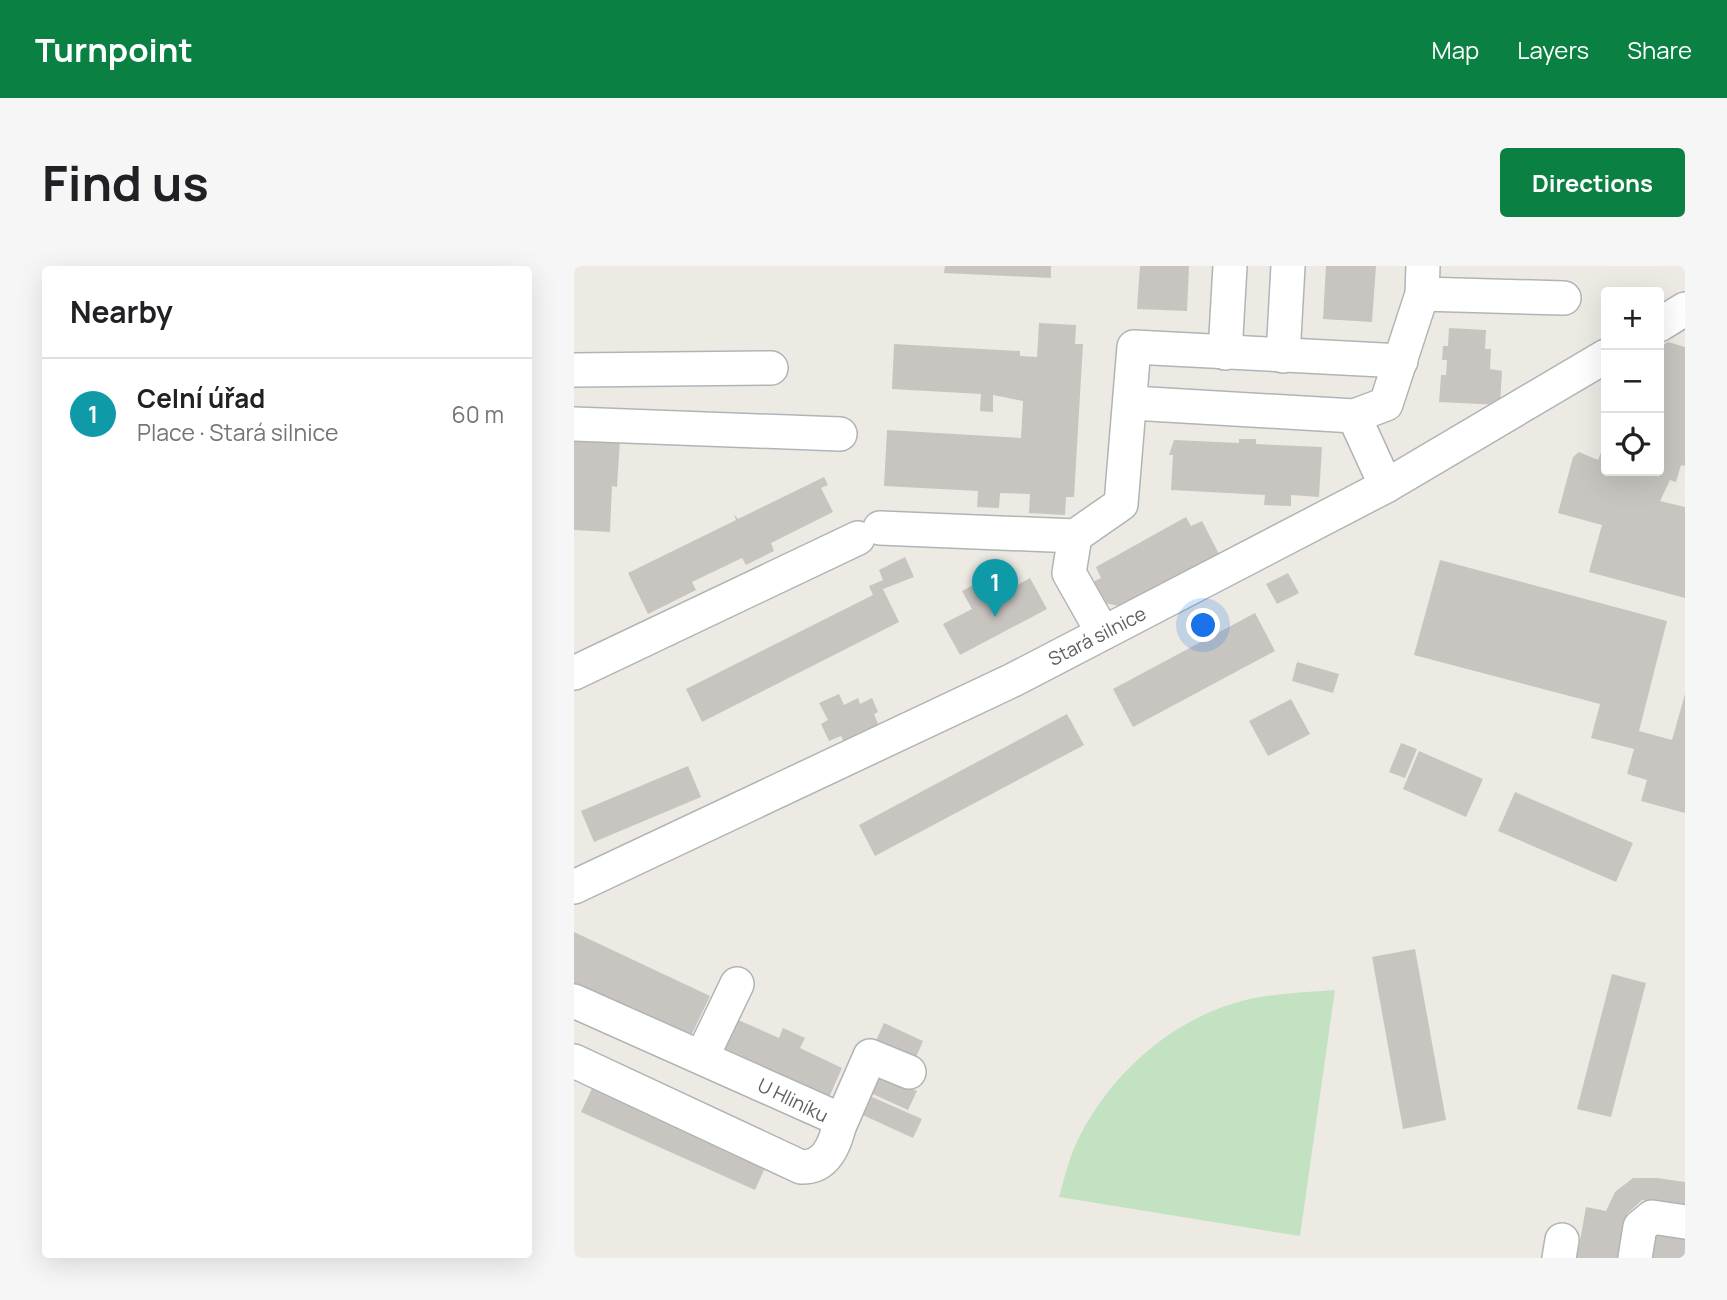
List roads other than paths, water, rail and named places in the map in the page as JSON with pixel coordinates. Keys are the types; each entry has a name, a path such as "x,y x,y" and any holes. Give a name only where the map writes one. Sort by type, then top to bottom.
{"street":[{"path":"1225,352 1230,266"},
{"path":"1283,356 1288,266"},
{"path":"1132,403 1354,416 1386,404 1401,361 1422,280 1564,298"},
{"path":"1664,322 1685,309"},
{"path":"574,673 869,533 1075,536 1121,504 1132,403 1134,347 1401,361"},
{"name":"Stará silnice","path":"574,887 1013,680 1386,485 1601,359"},
{"path":"574,370 771,368"},
{"path":"1354,416 1386,485"},
{"path":"574,424 839,434"},
{"path":"1075,536 1069,573 1103,633"},
{"path":"702,1057 737,984"},
{"name":"U Hliníku","path":"574,1001 832,1116 839,1127 835,1144 824,1159 813,1167 801,1167 574,1061"},
{"path":"839,1127 870,1056 909,1072"},
{"path":"1635,1258 1640,1227 1652,1217 1685,1222"}],"place":[{"name":"Celní úřad","path":"995,617"}]}
